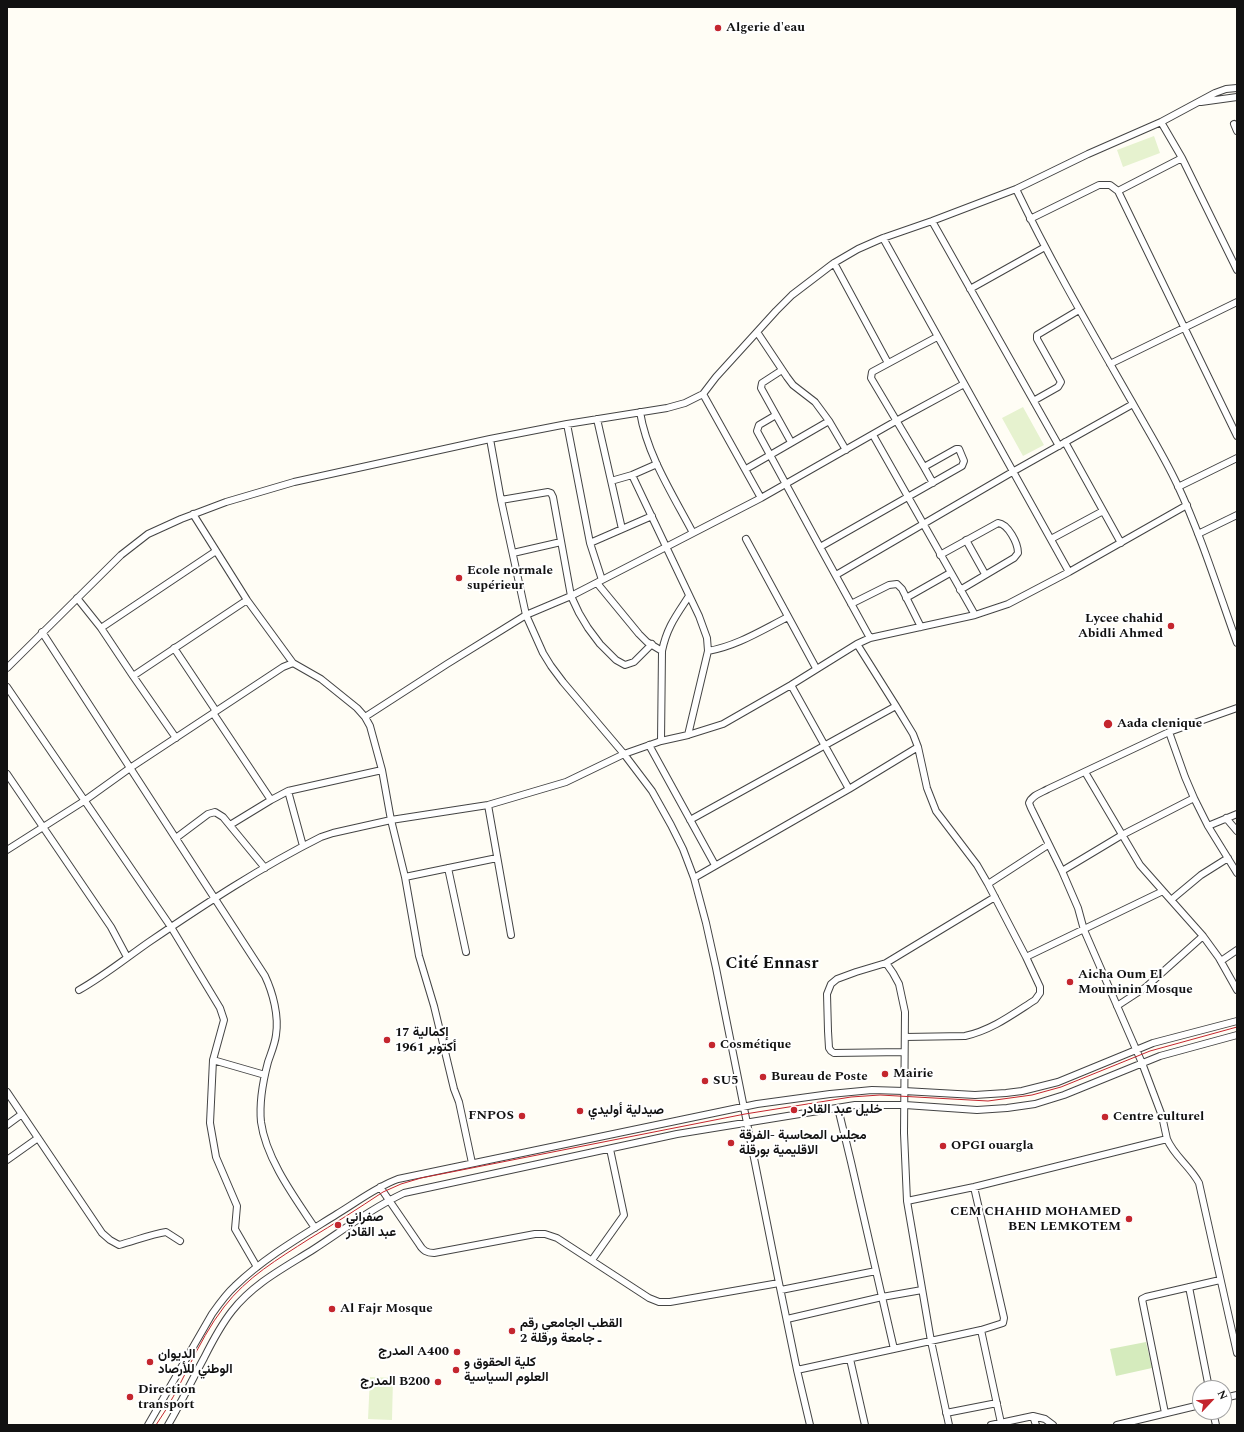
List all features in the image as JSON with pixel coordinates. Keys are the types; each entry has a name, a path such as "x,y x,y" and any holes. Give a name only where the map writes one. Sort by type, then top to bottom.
{"street":[{"path":"7,668 121,555 148,534 193,514 226,502 294,482 490,439 567,424 667,408 685,403 703,394 716,377 792,295 834,263 858,249 883,238 1016,189 1088,154 1161,122 1216,93 1226,89 1237,88"},
{"path":"1199,102 1237,97"},
{"path":"1161,122 1182,158 1237,270"},
{"path":"1234,124 1237,131"},
{"path":"1118,191 1182,158"},
{"path":"1030,219 1099,185 1110,185 1118,191 1183,328 1237,436"},
{"path":"1016,189 1030,219 1079,310 1163,457 1187,505 1237,643"},
{"path":"932,221 1034,400 1103,511 1121,543"},
{"path":"883,238 1069,572"},
{"path":"970,289 1045,247"},
{"path":"834,263 888,363"},
{"path":"1110,364 1237,302"},
{"path":"1034,400 1058,387 1061,382 1037,335 1079,310"},
{"path":"757,332 793,385 815,402 829,421 846,450"},
{"path":"933,483 871,378 872,372 937,336"},
{"path":"782,370 765,380 760,386 792,442"},
{"path":"364,717 526,615 571,596 761,498 964,384"},
{"path":"703,394 761,498"},
{"path":"836,575 1014,471 1133,404"},
{"path":"640,412 657,464 692,533"},
{"path":"776,415 759,425 757,427 757,431 785,485 870,638"},
{"path":"597,419 622,529"},
{"path":"1231,424 1237,420"},
{"path":"746,469 829,421"},
{"path":"567,424 599,582 639,634 662,651"},
{"path":"873,435 975,615"},
{"path":"490,439 526,615 543,653 563,682 624,754 663,809 683,849 694,878 705,917 716,968 779,1283 810,1425"},
{"path":"820,547 964,465 964,461 959,449 956,449 924,467"},
{"path":"1178,487 1237,458"},
{"path":"611,481 632,475 657,464"},
{"path":"632,475 699,616 707,638 708,651 688,735"},
{"path":"502,500 548,492 551,493 553,497 571,596 588,628 600,644 620,663 626,666 632,664 652,644"},
{"path":"79,990 100,978 127,957 215,897 303,846 333,833 391,820 488,805 566,782 624,754 649,745 723,724 791,685 816,668 857,644 870,638 975,615 1019,599 1187,505"},
{"path":"1051,539 1103,511"},
{"path":"193,514 247,600 293,663 321,679 357,708 370,726 382,770 391,820 405,877 419,956 434,1006 454,1089 459,1102 472,1163"},
{"path":"1198,534 1237,515"},
{"path":"590,543 652,516"},
{"path":"940,554 995,524 1000,523 1007,527 1018,550 1016,556 960,590"},
{"path":"746,539 816,668"},
{"path":"966,540 985,574"},
{"path":"513,553 561,542"},
{"path":"100,628 216,551"},
{"path":"906,598 950,573"},
{"path":"851,604 892,583 897,584 900,586 921,627"},
{"path":"661,741 662,651 664,639 670,624 689,596"},
{"path":"78,598 176,738"},
{"path":"133,676 247,600"},
{"path":"708,651 737,643 788,617"},
{"path":"42,632 259,965 269,985 275,1012 276,1035 265,1075 261,1109 263,1133 282,1179 315,1228"},
{"path":"857,644 913,734 918,748 927,788 936,811 969,854 988,884 1026,956 1040,987 1040,993 1035,1000 991,1028 965,1036 905,1037"},
{"path":"174,648 271,800"},
{"path":"7,850 84,801 130,768 284,666 293,663"},
{"path":"791,685 849,789"},
{"path":"7,687 171,927 220,1008 224,1020 214,1060 210,1123 216,1157 237,1206 235,1229 257,1266"},
{"path":"690,820 896,706"},
{"path":"1237,708 1169,732 1041,792 1030,801 1031,808 1062,871 1078,908 1084,930 1142,1063 1162,1116 1167,1139 1174,1152 1190,1169 1199,1183 1237,1353"},
{"path":"1169,732 1185,778 1194,798 1208,826 1237,873"},
{"path":"649,745 715,865"},
{"path":"694,878 918,748"},
{"path":"230,825 288,791 382,770"},
{"path":"1085,772 1144,870 1203,936 1221,961 1237,990"},
{"path":"7,774 111,927 127,957"},
{"path":"288,791 303,846"},
{"path":"1062,871 1122,835 1194,798"},
{"path":"488,805 511,936"},
{"path":"176,838 208,814 215,812 223,817 265,868"},
{"path":"1208,826 1237,814"},
{"path":"1226,818 1237,831"},
{"path":"988,884 1048,845"},
{"path":"405,877 497,858"},
{"path":"1171,900 1201,875 1228,858"},
{"path":"448,868 466,952"},
{"path":"1026,956 1084,930 1163,891"},
{"path":"904,1052 834,1053 831,1051 829,1048 827,994 831,984 837,979 886,963 995,897"},
{"path":"1117,1006 1143,990 1203,936"},
{"path":"1221,961 1237,950"},
{"path":"886,963 893,973 901,991 905,1012 904,1091 907,1201 931,1341 949,1425"},
{"path":"148,1425 212,1314 223,1298 234,1286 257,1266 315,1228 380,1187 398,1179 744,1107 830,1094 872,1090 975,1095 1022,1091 1058,1082 1136,1049 1154,1043 1237,1022"},
{"path":"168,1425 216,1336 231,1312 254,1287 389,1200 404,1193 677,1134 865,1104 977,1110 1035,1104 1064,1095 1160,1056 1237,1034"},
{"path":"214,1060 265,1075"},
{"path":"7,1092 102,1233 110,1240 119,1245 149,1237 156,1233 166,1232 180,1241"},
{"path":"838,1108 894,1349"},
{"path":"7,1125 22,1114"},
{"path":"7,1160 38,1138"},
{"path":"907,1201 1167,1139"},
{"path":"592,1260 624,1215 610,1149"},
{"path":"797,1370 1001,1325 1004,1320 974,1186"},
{"path":"380,1187 422,1249 428,1253 535,1234 545,1234 557,1238 649,1298 659,1302 693,1299 779,1283"},
{"path":"781,1290 876,1271"},
{"path":"1165,1413 1141,1301 1146,1297 1220,1280"},
{"path":"1189,1287 1207,1380"},
{"path":"787,1319 882,1297 922,1290"},
{"path":"981,1330 1001,1423"},
{"path":"850,1359 865,1425"},
{"path":"946,1413 997,1402"},
{"path":"1117,1425 1192,1407"},
{"path":"1033,1416 1036,1425"},
{"path":"991,1425 1033,1416 1045,1419 1053,1425"},
{"path":"1209,1425 1216,1424"}],"green space":[{"path":"1154,136 1160,153 1123,167 1117,150"},
{"path":"1023,407 1044,445 1023,456 1002,418"},
{"path":"1146,1342 1152,1368 1116,1376 1110,1349"},
{"path":"370,1377 393,1378 392,1420 368,1419"}],"tram line":[{"path":"156,1425 174,1396 205,1335 233,1296 264,1269 286,1254 383,1192 401,1184 421,1178 745,1114 851,1097 880,1095 988,1101 1032,1095 1061,1087 1150,1051 1237,1027"}],"place":[{"name":"Algerie d'eau","path":"718,28"},
{"name":"Ecole normale supérieur","path":"459,578"},
{"name":"Lycee chahid Abidli Ahmed","path":"1171,626"},
{"name":"Aada clenique","path":"1108,724"},
{"name":"Aicha Oum El Mouminin Mosque","path":"1070,982"},
{"name":"إكمالية 17 أكتوبر 1961","path":"387,1040"},
{"name":"Cosmétique","path":"712,1045"},
{"name":"Mairie","path":"885,1074"},
{"name":"Bureau de Poste","path":"763,1077"},
{"name":"SU5","path":"705,1081"},
{"name":"خليل عبد القادر","path":"794,1110"},
{"name":"صيدلية أوليدي","path":"580,1111"},
{"name":"FNPOS","path":"522,1116"},
{"name":"Centre culturel","path":"1105,1117"},
{"name":"مجلس المحاسبة -الفرقة الاقليمية بورقلة","path":"731,1143"},
{"name":"OPGI ouargla","path":"943,1146"},
{"name":"CEM CHAHID MOHAMED BEN LEMKOTEM","path":"1129,1219"},
{"name":"صفراني عبد القادر","path":"338,1225"},
{"name":"Al Fajr Mosque","path":"332,1309"},
{"name":"القطب الجامعي رقم 2 ـ جامعة ورقلة","path":"512,1331"},
{"name":"المدرج A400","path":"457,1352"},
{"name":"الديوان الوطني للأرصاد","path":"150,1362"},
{"name":"كلية الحقوق و العلوم السياسية","path":"456,1370"},
{"name":"المدرج B200","path":"438,1382"},
{"name":"Direction transport","path":"130,1397"}],"district":[{"name":"Cité Ennasr","path":"772,965"}]}
